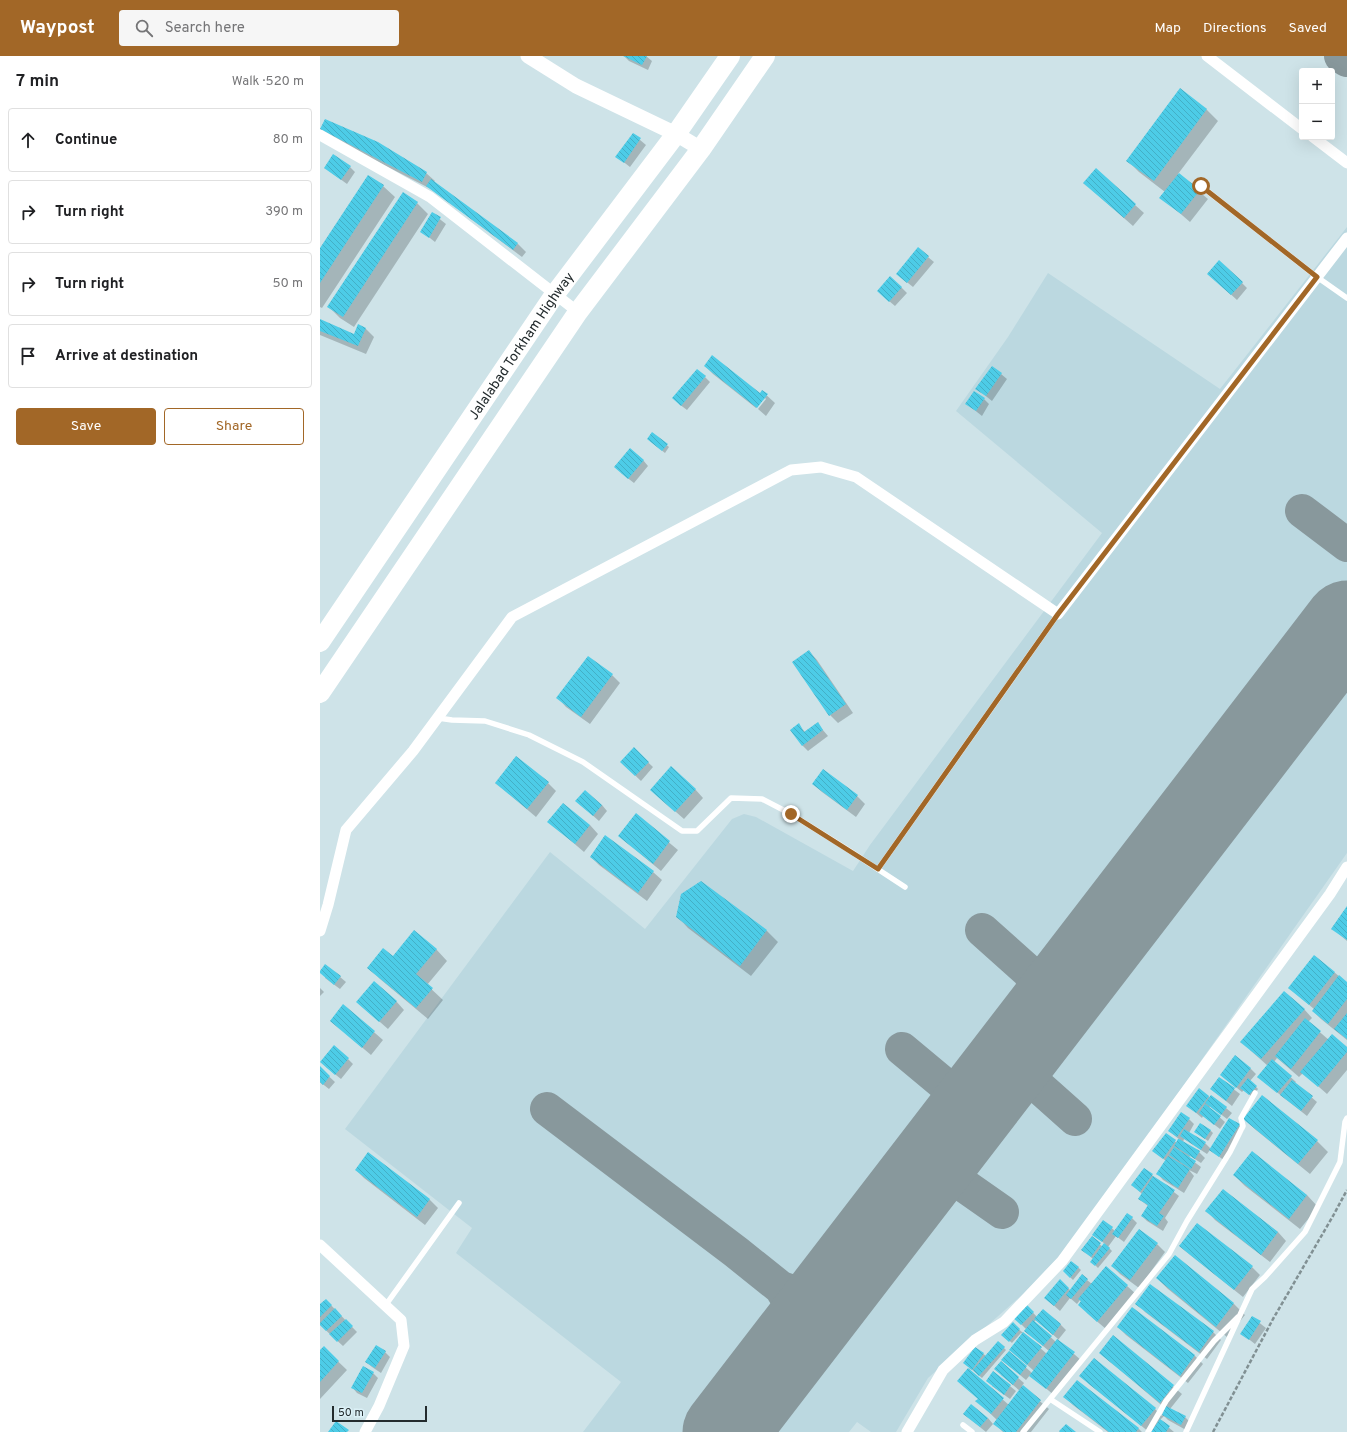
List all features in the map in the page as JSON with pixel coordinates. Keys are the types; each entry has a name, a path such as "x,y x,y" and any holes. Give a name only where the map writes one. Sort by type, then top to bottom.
{"highway":[{"name":"Jalalabad Torkham Highway","path":"320,642 555,294 676,134 730,56"},
{"path":"320,693 578,312 701,149 764,56"}],"street":[{"path":"528,56 576,86 676,134 701,149"},
{"path":"1207,56 1299,127"},
{"path":"320,135 430,197 578,312"},
{"path":"1317,140 1347,163"},
{"path":"320,931 346,830 438,718 512,617 791,470 822,468 856,477 1058,614 1347,238"},
{"path":"907,1432 943,1370 975,1340 1004,1322 1062,1261 1330,894 1347,867"},
{"path":"320,1245 401,1320 404,1346 379,1406 365,1432"}],"lane":[{"path":"1201,186 1317,277 1347,298"},
{"path":"878,869 1058,614"},
{"path":"438,718 485,721 529,735 583,762 682,831 697,831 731,798 762,799 791,814 905,887"},
{"path":"1023,1432 1169,1254 1187,1221 1230,1152 1243,1126 1241,1118 1255,1093"},
{"path":"1186,1432 1252,1289 1265,1277 1305,1232 1340,1162 1345,1122 1347,1118"},
{"path":"385,1306 459,1203"},
{"path":"1148,1432 1166,1401 1214,1341 1241,1314"},
{"path":"1050,1399 1100,1432"},
{"path":"963,1425 972,1432"}],"path":[{"path":"1213,1432 1272,1319 1334,1216 1347,1190"}],"shaded area":[{"path":"1347,227 1347,853 1069,1246 1022,1295 928,1378 896,1432 871,1432 857,1422 849,1432 583,1432 621,1382 456,1253 472,1228 345,1129 550,852 645,929 732,819 744,814 756,817 853,871 870,845 1102,533 956,411 1008,337 1048,273 1220,389"}],"building":[{"path":"623,56 647,56 642,65"},
{"path":"1180,88 1207,109 1154,181 1126,161"},
{"path":"325,119 378,142 427,172 422,182 320,129"},
{"path":"633,133 641,138 624,163 615,157"},
{"path":"333,154 351,166 341,180 324,168"},
{"path":"1096,168 1136,204 1124,218 1083,183"},
{"path":"1179,173 1200,190 1181,214 1159,198"},
{"path":"368,175 384,185 320,283 320,248"},
{"path":"431,179 518,243 513,250 426,186"},
{"path":"403,192 418,202 343,317 327,307"},
{"path":"432,212 441,217 429,238 420,232"},
{"path":"918,247 929,256 907,283 896,274"},
{"path":"1219,260 1243,282 1231,295 1207,274"},
{"path":"890,276 902,287 889,302 877,291"},
{"path":"320,319 354,334 358,324 366,328 358,346 320,331"},
{"path":"712,355 760,393 762,390 768,394 757,408 704,366"},
{"path":"992,366 1002,373 986,396 975,389"},
{"path":"697,369 706,376 681,406 672,398"},
{"path":"974,391 985,398 976,411 965,404"},
{"path":"652,432 668,444 662,451 647,439"},
{"path":"630,448 644,460 628,479 614,467"},
{"path":"809,650 846,704 829,716 792,662"},
{"path":"588,656 613,674 581,717 556,698"},
{"path":"818,722 823,730 802,746 790,730 799,723 804,732"},
{"path":"634,747 649,762 635,776 620,762"},
{"path":"516,756 549,782 527,809 495,783"},
{"path":"671,766 696,789 675,812 650,790"},
{"path":"823,769 858,795 847,810 812,784"},
{"path":"585,790 602,805 593,816 575,801"},
{"path":"563,803 590,825 575,844 547,822"},
{"path":"636,813 670,841 653,864 618,836"},
{"path":"605,835 654,871 638,893 590,857"},
{"path":"701,881 767,930 740,966 676,917 681,894"},
{"path":"1347,906 1347,940 1331,929"},
{"path":"414,930 437,949 416,974 433,988 416,1008 367,968 383,948 393,956"},
{"path":"1314,955 1335,972 1309,1005 1288,988"},
{"path":"325,964 341,976 334,985 320,973"},
{"path":"1339,975 1347,982 1347,999 1328,1024 1312,1011"},
{"path":"374,981 397,1001 379,1022 356,1002"},
{"path":"1284,991 1305,1009 1261,1059 1240,1042"},
{"path":"343,1004 375,1031 362,1048 330,1021"},
{"path":"1347,1013 1347,1039 1334,1029"},
{"path":"1305,1018 1321,1031 1291,1069 1275,1056"},
{"path":"1332,1034 1347,1047 1347,1052 1318,1087 1300,1072"},
{"path":"334,1045 349,1058 335,1075 320,1062"},
{"path":"1235,1055 1251,1068 1236,1088 1220,1075"},
{"path":"1272,1059 1292,1076 1277,1093 1257,1077"},
{"path":"320,1066 330,1076 323,1085 320,1082"},
{"path":"1219,1077 1235,1088 1226,1101 1210,1089"},
{"path":"1248,1078 1257,1086 1249,1095 1240,1088"},
{"path":"1292,1080 1313,1096 1301,1111 1280,1095"},
{"path":"1199,1088 1209,1096 1196,1113 1186,1106"},
{"path":"1211,1095 1227,1107 1221,1115 1205,1103"},
{"path":"1262,1095 1318,1140 1298,1164 1243,1119"},
{"path":"1205,1104 1221,1116 1214,1125 1199,1113"},
{"path":"1181,1112 1190,1118 1177,1137 1168,1131"},
{"path":"1229,1118 1240,1124 1219,1157 1209,1150"},
{"path":"1200,1123 1211,1130 1205,1139 1194,1132"},
{"path":"1184,1129 1206,1142 1201,1150 1180,1136"},
{"path":"1166,1133 1176,1140 1163,1159 1152,1151"},
{"path":"1178,1139 1200,1151 1195,1159 1174,1146"},
{"path":"1174,1147 1196,1161 1191,1169 1169,1155"},
{"path":"1252,1151 1307,1195 1289,1219 1233,1175"},
{"path":"368,1152 430,1199 417,1217 355,1170"},
{"path":"1168,1156 1190,1169 1178,1188 1156,1174"},
{"path":"1144,1168 1153,1174 1140,1192 1131,1185"},
{"path":"1153,1176 1175,1190 1159,1213 1164,1216 1157,1226 1141,1216 1148,1205 1138,1199"},
{"path":"1223,1189 1278,1232 1261,1255 1205,1211"},
{"path":"1127,1213 1133,1217 1118,1238 1112,1234"},
{"path":"1103,1220 1113,1227 1102,1242 1092,1235"},
{"path":"1197,1223 1253,1266 1234,1290 1179,1246"},
{"path":"1139,1229 1158,1243 1130,1280 1111,1266"},
{"path":"1092,1236 1101,1243 1091,1257 1081,1250"},
{"path":"1104,1243 1110,1248 1095,1266 1090,1262"},
{"path":"1175,1255 1234,1303 1216,1327 1156,1278"},
{"path":"1071,1261 1079,1267 1070,1278 1063,1271"},
{"path":"1106,1266 1128,1285 1097,1322 1078,1305 1081,1301 1078,1299"},
{"path":"1082,1274 1088,1279 1071,1299 1066,1295"},
{"path":"1060,1279 1069,1288 1054,1306 1044,1298"},
{"path":"1150,1284 1214,1331 1199,1352 1135,1304"},
{"path":"326,1299 332,1305 320,1317 320,1304"},
{"path":"1026,1304 1034,1312 1021,1325 1012,1317"},
{"path":"1132,1307 1195,1355 1180,1376 1117,1327"},
{"path":"335,1308 342,1316 326,1331 320,1323"},
{"path":"1043,1309 1061,1324 1053,1335 1034,1319"},
{"path":"1252,1316 1261,1321 1249,1340 1240,1334"},
{"path":"346,1319 353,1326 337,1342 329,1334"},
{"path":"1033,1320 1052,1336 1043,1346 1024,1331"},
{"path":"1013,1322 1020,1329 1009,1342 1001,1335"},
{"path":"1023,1332 1042,1347 1027,1365 1009,1350"},
{"path":"1113,1335 1174,1385 1160,1403 1099,1353"},
{"path":"1057,1339 1075,1352 1046,1389 1029,1376"},
{"path":"998,1341 1005,1347 979,1376 973,1370"},
{"path":"376,1345 386,1351 375,1368 365,1362"},
{"path":"324,1346 339,1361 320,1382 320,1350"},
{"path":"975,1347 984,1353 972,1370 963,1363"},
{"path":"1009,1351 1027,1366 1020,1375 1001,1360"},
{"path":"1094,1358 1156,1408 1141,1426 1079,1376"},
{"path":"1001,1361 1019,1377 1013,1385 994,1369"},
{"path":"363,1366 374,1372 362,1393 351,1388"},
{"path":"968,1368 1004,1398 991,1414 975,1401 978,1399 957,1381"},
{"path":"993,1371 1011,1385 1004,1395 986,1381"},
{"path":"1077,1380 1139,1428 1136,1432 1109,1432 1063,1397"},
{"path":"1023,1385 1041,1400 1016,1432 1004,1432 993,1424"},
{"path":"971,1404 988,1418 980,1427 963,1414"},
{"path":"1166,1406 1186,1416 1181,1425 1162,1415"},
{"path":"1160,1419 1170,1426 1166,1432 1151,1432"},
{"path":"336,1421 349,1430 347,1432 328,1432"},
{"path":"1066,1424 1076,1432 1060,1432 1059,1431"}],"taxiway":[{"path":"1341,56 1347,60"},
{"path":"1302,511 1347,545"},
{"path":"982,930 1029,972 1037,987 1035,1017 1022,1046"},
{"path":"1029,972 1051,975 1064,973 1080,963 1103,940"},
{"path":"902,1049 974,1109"},
{"path":"1011,1062 1075,1119"},
{"path":"547,1109 736,1252 781,1288 793,1311 794,1332 788,1352"},
{"path":"932,1163 1002,1212"},
{"path":"781,1288 803,1294 820,1292 835,1283 851,1268"}],"runway":[{"path":"725,1432 1347,623"}],"route":[{"path":"791,814 878,869 1058,614 1317,277 1201,186"}]}
